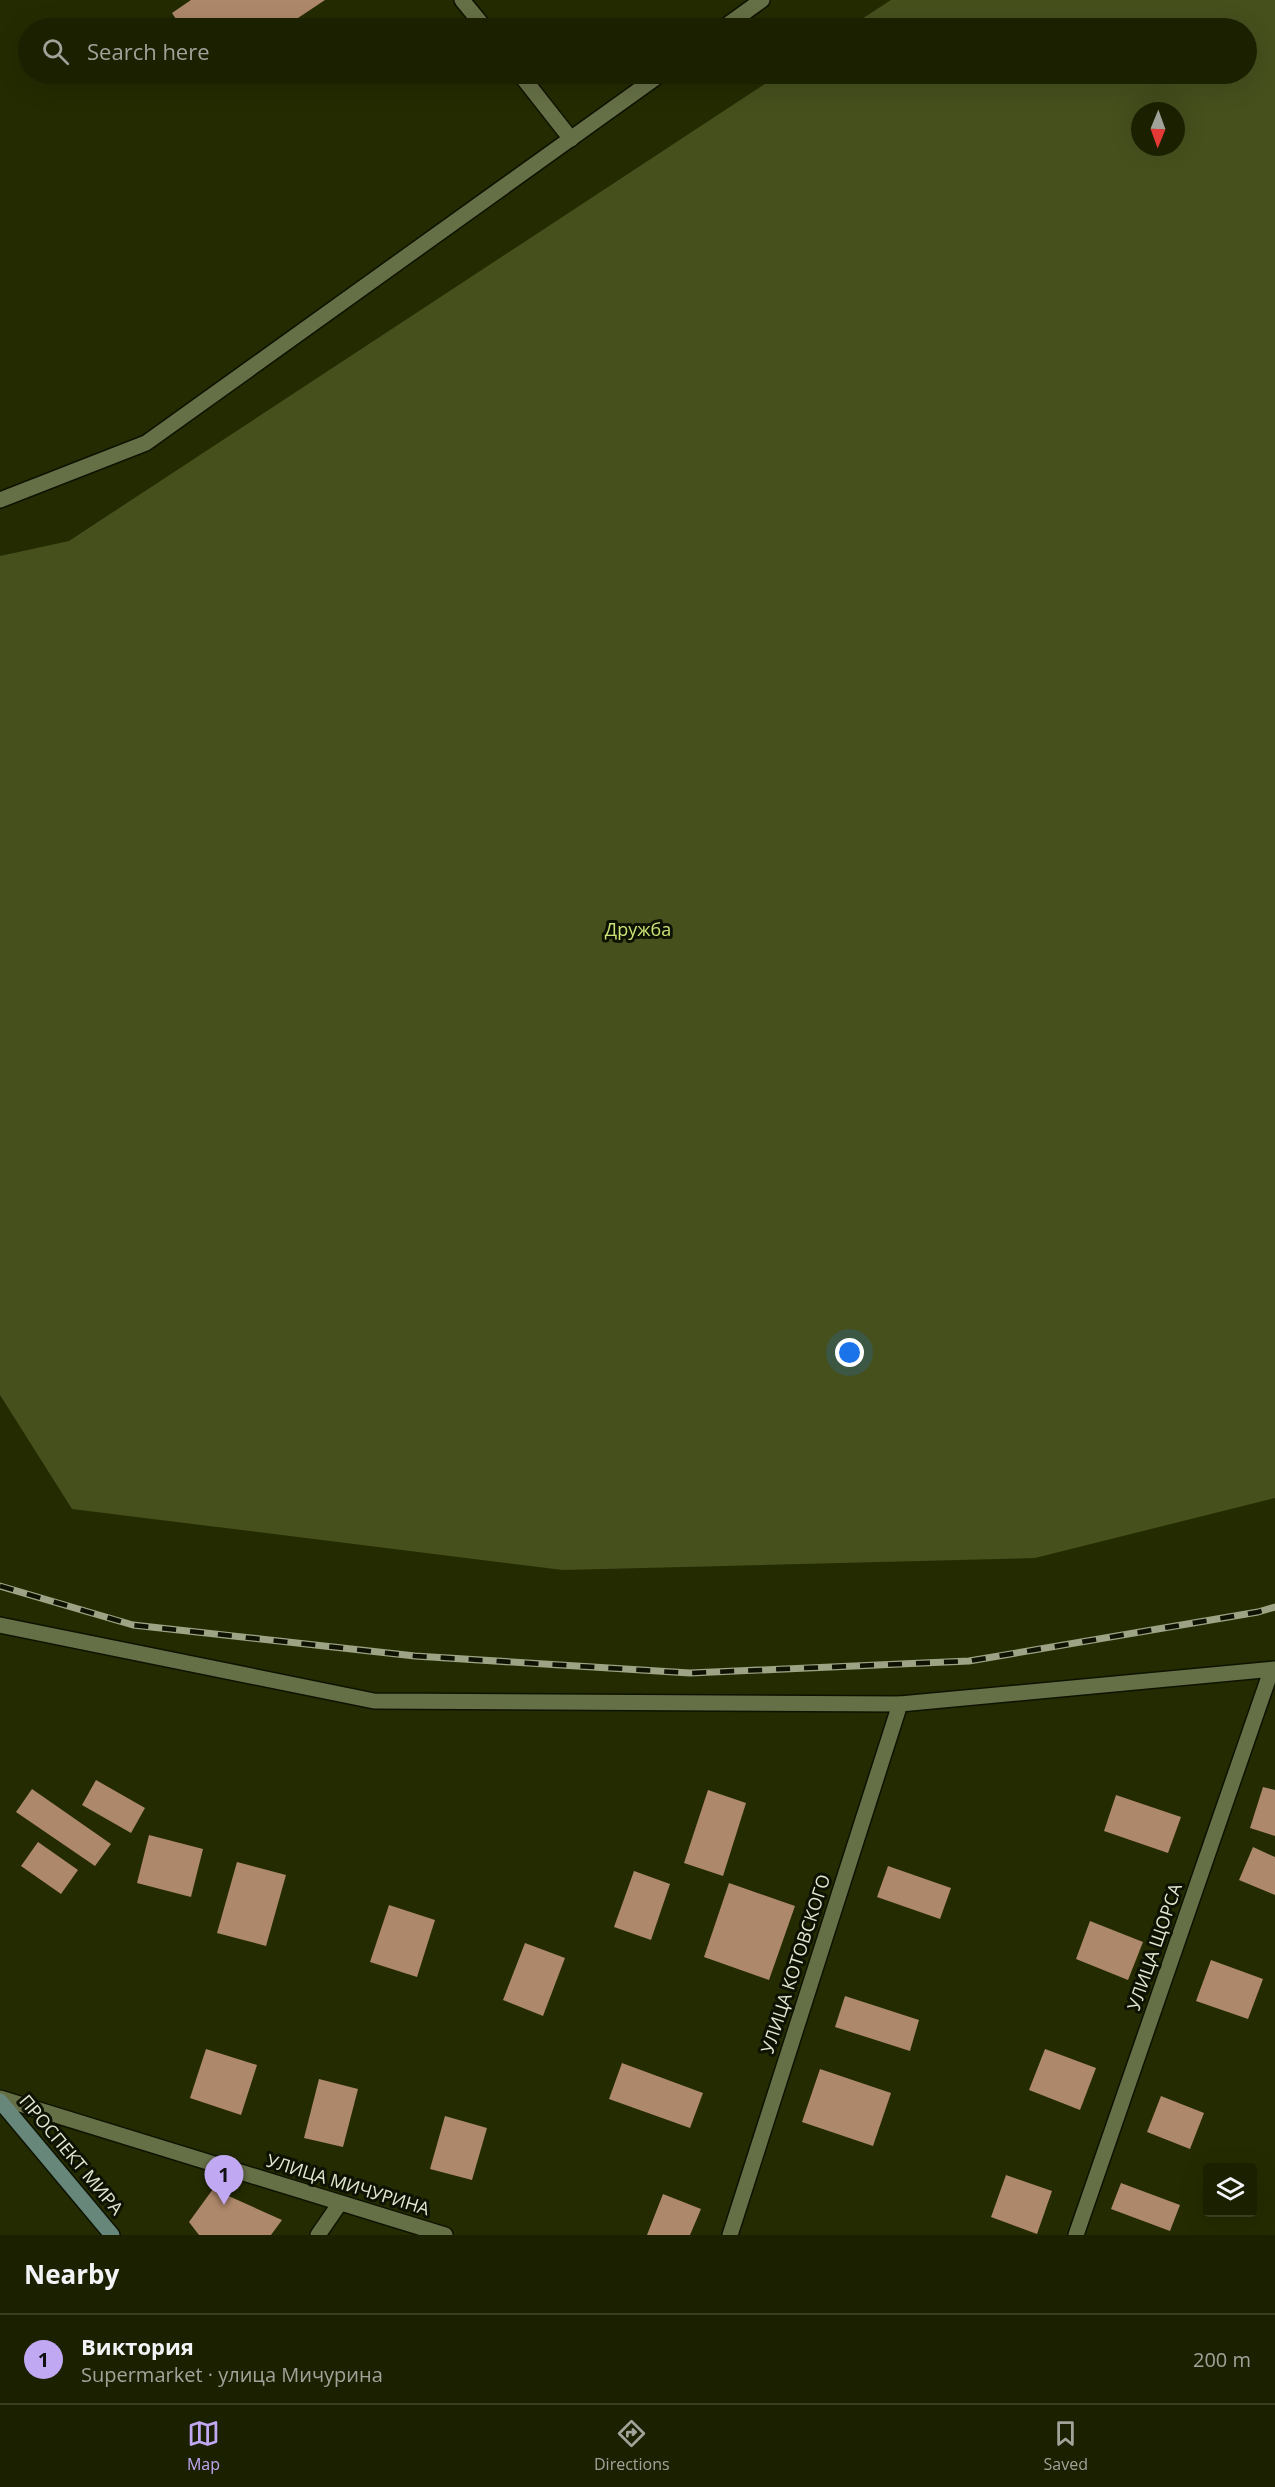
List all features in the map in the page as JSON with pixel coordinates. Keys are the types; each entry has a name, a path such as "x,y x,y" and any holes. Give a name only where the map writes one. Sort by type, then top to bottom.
{"main road":[{"name":"ПРОСПЕКТ МИРА","path":"0,2099 112,2235"}],"street":[{"path":"462,0 476,18"},
{"path":"737,18 762,0"},
{"path":"528,84 571,140"},
{"path":"0,500 146,443 647,84"},
{"path":"0,1625 374,1701 900,1704 1274,1671"},
{"name":"УЛИЦА ЩОРСА","path":"1076,2235 1274,1671"},
{"name":"УЛИЦА КОТОВСКОГО","path":"730,2235 900,1704"},
{"name":"УЛИЦА МИЧУРИНА","path":"0,2099 445,2235"},
{"path":"318,2235 340,2203"}],"green space":[{"name":"Дружба","path":"891,0 1275,0 1275,1498 1035,1558 563,1570 72,1509 0,1395 0,556 69,541 765,84 1257,84 1257,18 863,18"}],"building":[{"path":"191,0 325,0 298,18 175,18 172,13"},
{"path":"96,1780 145,1808 131,1833 82,1805"},
{"path":"1263,1787 1275,1790 1275,1836 1250,1828"},
{"path":"32,1789 111,1844 95,1866 16,1812"},
{"path":"708,1790 746,1803 723,1876 684,1863"},
{"path":"1116,1795 1181,1817 1168,1853 1104,1831"},
{"path":"149,1835 203,1849 191,1897 137,1883"},
{"path":"38,1842 78,1870 61,1894 21,1866"},
{"path":"1253,1847 1275,1857 1275,1895 1239,1880"},
{"path":"237,1862 286,1875 266,1946 217,1933"},
{"path":"888,1866 951,1888 940,1919 877,1897"},
{"path":"634,1871 670,1884 651,1940 614,1927"},
{"path":"729,1883 795,1906 769,1980 704,1957"},
{"path":"389,1905 435,1920 417,1977 370,1962"},
{"path":"1090,1921 1143,1942 1128,1980 1076,1959"},
{"path":"525,1943 565,1958 543,2016 503,2000"},
{"path":"1211,1960 1263,1979 1248,2019 1196,2001"},
{"path":"845,1996 919,2020 910,2051 835,2027"},
{"path":"206,2049 257,2065 241,2115 190,2098"},
{"path":"1045,2049 1096,2068 1080,2110 1029,2090"},
{"path":"622,2063 703,2093 690,2128 609,2099"},
{"path":"820,2069 891,2093 873,2146 802,2122"},
{"path":"319,2079 358,2089 343,2147 304,2138"},
{"path":"1161,2096 1204,2113 1190,2149 1147,2132"},
{"path":"445,2116 487,2128 472,2180 430,2169"},
{"path":"1006,2175 1052,2191 1037,2234 991,2217"},
{"path":"1121,2183 1180,2205 1170,2231 1111,2209"},
{"path":"213,2189 282,2220 271,2235 199,2235 189,2222"},
{"path":"663,2194 701,2209 690,2235 647,2235"}],"railway":[{"path":"0,1586 133,1625 415,1656 690,1673 969,1661 1258,1612 1275,1607"}],"place":[{"name":"Виктория","path":"224,2205"}]}
